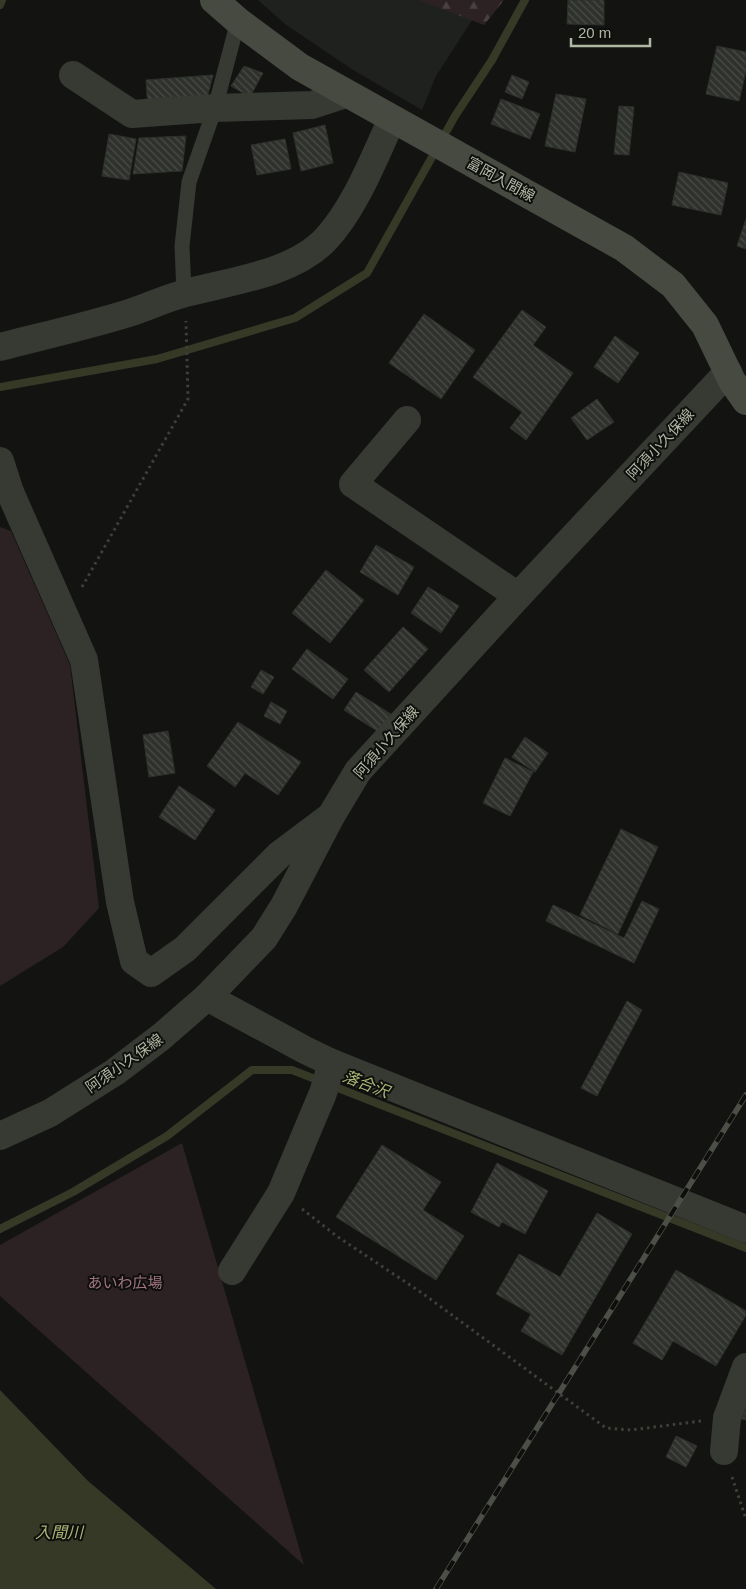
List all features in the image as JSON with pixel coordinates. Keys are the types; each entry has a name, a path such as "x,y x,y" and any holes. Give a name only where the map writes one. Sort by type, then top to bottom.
{"main road":[{"name":"富岡入間線","path":"214,0 238,21 300,67 624,248 673,285 705,325 738,378"}],"street":[{"path":"73,75 132,114 215,108 312,105 346,94"},
{"path":"0,347 128,313 184,293 268,273 310,252 326,239 344,216 368,173 401,124"},
{"name":"阿須小久保線","path":"0,1136 50,1113 114,1072 161,1037 207,997 264,938 284,906 331,816 358,771 518,596 738,378"},
{"path":"407,420 353,484 518,596"},
{"path":"0,461 10,492 84,660 120,902 134,961 151,973 185,949 279,855 331,816"},
{"path":"207,997 306,1050 329,1076 746,1229"},
{"path":"232,1271 282,1193 329,1076"},
{"path":"724,1451 726,1418 746,1367"}],"lane":[{"path":"184,293 182,246 189,182 215,108 238,21"}],"path":[{"path":"62,612 82,587 188,399 186,329"},
{"path":"282,1193 338,1237 422,1293 606,1428 631,1430 726,1418"},
{"path":"724,1451 746,1519"}],"shaded area":[{"path":"258,0 485,0 436,76 422,110 353,70 285,24"}],"green space":[{"path":"419,0 504,0 484,25"},
{"path":"0,527 11,531 70,665 99,908 63,947 0,986"},
{"name":"あいわ広場","path":"182,1143 304,1565 0,1296 0,1245"}],"water":[{"name":"入間川","path":"0,1390 88,1481 216,1589 0,1589"}],"building":[{"path":"568,0 604,0 604,25 567,24"},
{"path":"717,46 746,52 746,71 739,101 706,94"},
{"path":"244,66 263,73 250,97 231,86"},
{"path":"213,75 205,105 148,109 146,80"},
{"path":"512,75 529,82 522,99 505,92"},
{"path":"556,94 586,99 575,152 545,146"},
{"path":"501,99 540,114 530,139 491,124"},
{"path":"619,106 634,107 629,155 614,154"},
{"path":"325,125 333,163 301,171 293,133"},
{"path":"109,134 136,139 129,180 102,176"},
{"path":"186,136 182,171 133,174 139,138"},
{"path":"285,139 291,169 257,175 251,145"},
{"path":"679,172 728,183 721,215 672,205"},
{"path":"746,219 746,249 737,246"},
{"path":"522,310 546,327 533,345 573,373 526,440 510,428 522,412 473,377"},
{"path":"424,314 475,350 441,399 389,363"},
{"path":"615,336 639,353 618,383 594,367"},
{"path":"597,399 614,422 587,440 571,418"},
{"path":"376,545 414,567 398,595 360,572"},
{"path":"326,570 364,600 330,643 292,613"},
{"path":"428,587 459,606 441,633 411,613"},
{"path":"403,627 428,649 389,692 364,670"},
{"path":"307,649 348,679 333,699 292,669"},
{"path":"261,670 274,677 263,694 251,687"},
{"path":"356,692 391,714 379,732 344,710"},
{"path":"271,702 287,711 280,724 264,716"},
{"path":"238,722 301,762 278,795 245,773 235,787 207,766"},
{"path":"168,731 175,773 149,777 143,735"},
{"path":"525,737 548,753 535,772 512,757"},
{"path":"505,758 533,772 510,816 483,803"},
{"path":"179,786 215,810 195,840 159,817"},
{"path":"621,829 658,847 618,934 580,915"},
{"path":"642,901 659,909 634,963 546,921 553,905 624,938"},
{"path":"627,1001 642,1010 597,1096 581,1088"},
{"path":"382,1145 441,1182 423,1210 464,1236 436,1280 336,1217"},
{"path":"497,1163 548,1191 525,1234 502,1222 499,1227 471,1212"},
{"path":"597,1213 632,1234 562,1355 521,1331 531,1314 496,1294 519,1254 560,1277"},
{"path":"676,1270 746,1311 746,1315 716,1366 673,1341 662,1360 633,1343"},
{"path":"746,1407 746,1420 742,1419"},
{"path":"676,1436 697,1446 686,1467 666,1457"}],"waterway":[{"path":"0,5 2,0"},
{"path":"0,387 157,359 295,318 367,273 455,116 492,60 525,0"},
{"name":"落合沢","path":"0,1229 73,1192 167,1136 252,1070 292,1070 746,1248"}],"railway":[{"path":"436,1589 746,1095"}]}
